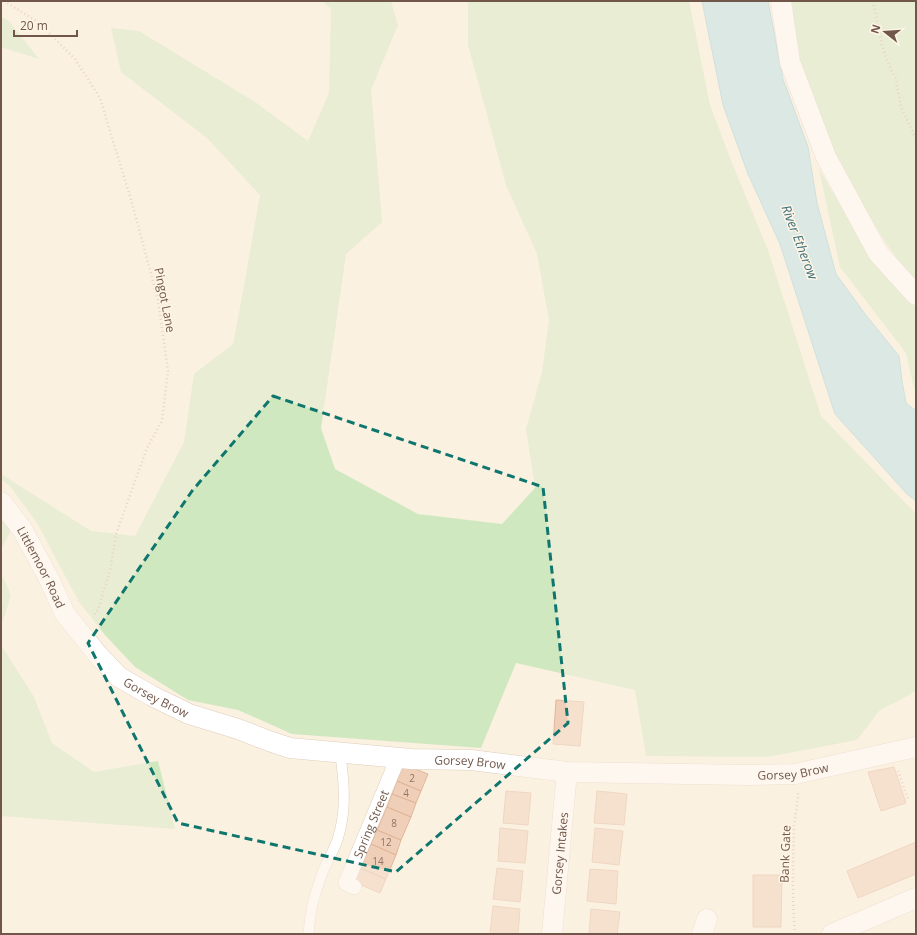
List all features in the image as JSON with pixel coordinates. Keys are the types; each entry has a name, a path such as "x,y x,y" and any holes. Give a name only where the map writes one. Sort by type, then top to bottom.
{"street":[{"path":"781,1 790,62 826,157 878,253 916,295"},
{"name":"Littlemoor Road","path":"1,502 22,529 66,614"},
{"name":"Gorsey Brow","path":"66,614 98,655 118,677 189,714 238,729 290,748 398,758 471,760 567,772 794,774 916,747"},
{"name":"Spring Street","path":"354,887 346,883 398,758"},
{"name":"Gorsey Intakes","path":"552,934 567,772"},
{"path":"832,934 916,898"}],"lane":[{"path":"309,934 309,919 314,896 324,869 338,839 344,812 344,785 340,752"}],"path":[{"name":"Pingot Lane","path":"4,1 38,22 75,59 100,98 132,203 158,300 168,371 162,421 147,448 116,534 110,571 98,610 79,631"},
{"path":"873,1 884,51 896,79 901,107 916,139"},
{"path":"892,753 908,799"},
{"name":"Bank Gate","path":"794,774 798,799 795,817 792,895 795,934"}],"highlighted area":[{"path":"273,396 543,487 568,723 396,872 178,823 88,643 192,491"}],"green space":[{"path":"322,1 391,1 398,25 371,90 382,222 346,254 321,428 335,469 418,514 502,524 535,488 526,429 542,372 549,320 537,254 506,185 468,45 468,1 689,1 710,105 768,250 821,416 916,514 916,691 879,711 857,740 767,757 646,756 635,690 516,663 481,748 292,734 238,710 188,700 135,667 105,635 79,602 37,523 10,486 1,479 1,474 91,531 135,536 184,442 194,374 233,344 260,195 207,138 121,72 111,28 139,31 255,102 308,141 329,93 331,9"},
{"path":"786,1 916,1 916,397 906,353 840,267 819,169 874,263 911,279 886,243 828,150 795,60"},
{"path":"1,17 8,20 39,59 1,47"},
{"path":"1,520 13,527 1,549"},
{"path":"1,577 3,577 11,595 1,627"},
{"path":"1,645 34,697 52,743 94,772 158,761 175,829 1,816"}],"water":[{"name":"River Etherow","path":"702,1 768,1 783,79 808,147 817,203 836,274 865,314 899,356 906,403 916,411 916,501 907,494 835,414 780,244 748,174 723,105"}],"building":[{"path":"556,700 584,702 580,746 553,744"},
{"path":"403,764 428,774 421,791 397,781"},
{"path":"894,767 906,803 881,811 868,772"},
{"path":"397,781 421,791 416,803 392,794"},
{"path":"506,791 531,793 528,825 503,823"},
{"path":"597,791 627,794 624,825 594,823"},
{"path":"392,794 416,803 411,817 387,807"},
{"path":"387,807 411,817 401,840 377,830"},
{"path":"500,828 528,831 525,863 498,861"},
{"path":"595,828 623,831 619,865 592,862"},
{"path":"377,830 401,840 396,855 371,844"},
{"path":"916,842 916,874 858,898 847,871"},
{"path":"371,844 396,855 386,879 360,868"},
{"path":"360,868 386,879 380,893 354,882"},
{"path":"497,868 523,871 520,902 493,899"},
{"path":"590,869 618,871 616,904 587,901"},
{"path":"753,875 782,875 781,927 753,927"},
{"path":"493,906 520,909 518,934 490,934"},
{"path":"591,909 620,912 617,934 589,934"}]}
